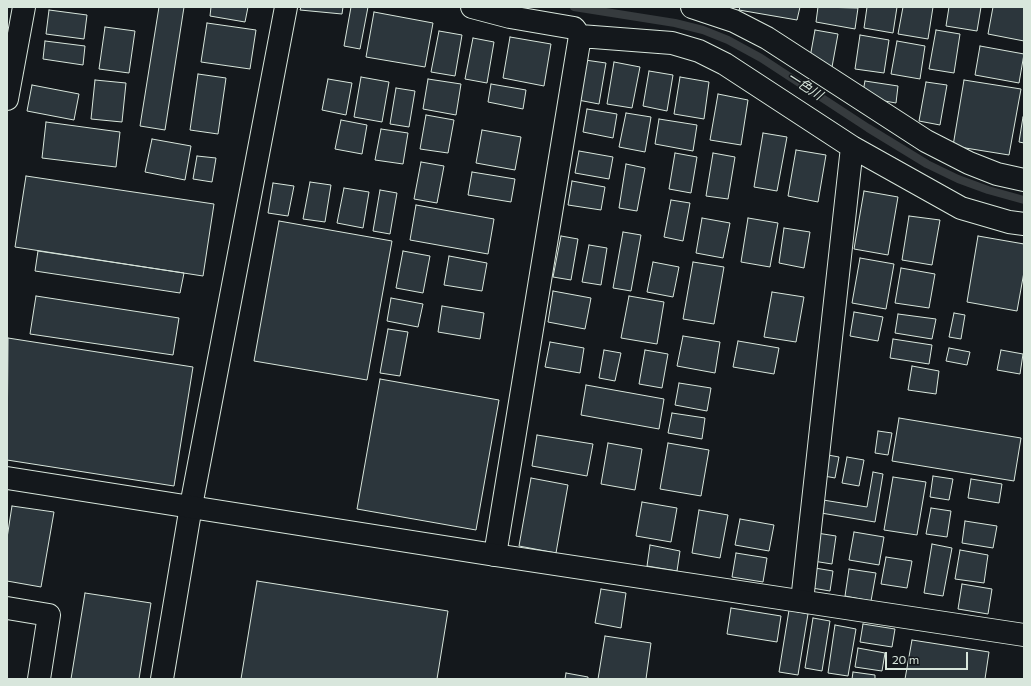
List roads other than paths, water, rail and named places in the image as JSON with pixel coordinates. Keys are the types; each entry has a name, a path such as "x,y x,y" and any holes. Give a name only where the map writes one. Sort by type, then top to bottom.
{"street":[{"path":"7,99 24,7"},
{"path":"162,679 191,506 286,7"},
{"path":"472,7 510,18 574,28 580,36 495,555"},
{"path":"692,7 734,21 767,38 926,141 990,171 1024,180"},
{"path":"580,36 672,43 699,51 730,67 852,147 961,208 1009,222 1024,224"},
{"path":"802,601 852,147"},
{"path":"7,478 495,555 1024,635"},
{"path":"7,608 49,615 39,679"}],"waterway":[{"name":"一色川","path":"574,7 675,23 703,30 728,40 761,58 868,128 927,164 958,179 988,190 1024,200"}]}
